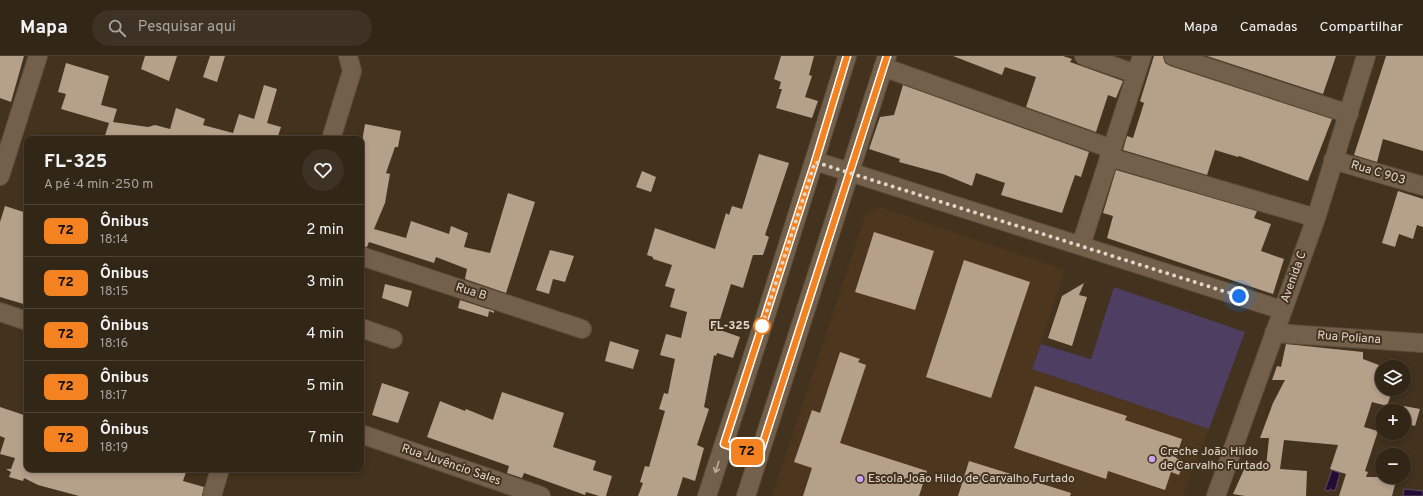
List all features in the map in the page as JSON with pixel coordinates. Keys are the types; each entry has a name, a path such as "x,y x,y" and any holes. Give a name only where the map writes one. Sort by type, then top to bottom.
{"street":[{"path":"0,176 13,140 38,56"},
{"path":"332,136 352,71 349,56"},
{"path":"707,496 815,162 847,56"},
{"path":"1084,56 1136,74"},
{"path":"1081,245 1142,56"},
{"path":"1173,56 1348,114"},
{"name":"Avenida C","path":"1216,496 1316,218 1366,56"},
{"path":"746,496 885,62 1111,153 1316,218"},
{"name":"Rua C 903","path":"1333,160 1423,186"},
{"path":"815,162 849,171 1282,310"},
{"name":"Rua B","path":"364,257 582,329"},
{"path":"0,312 24,320"},
{"path":"364,329 392,339"},
{"name":"Rua Poliana","path":"1274,332 1423,343"},
{"name":"Rua Juvêncio Sales","path":"364,435 541,496"},
{"path":"724,444 759,456"},
{"path":"212,496 219,472"}],"shaded area":[{"path":"880,207 1065,270 1032,369 1209,429 1183,496 772,496 866,213"},
{"path":"1114,287 1245,332 1209,429 1032,369 1041,344 1091,359"},
{"path":"1332,470 1340,473 1335,491 1330,489 1329,491 1325,490"},
{"path":"1404,489 1423,491 1423,496 1403,496"}],"building":[{"path":"0,56 24,56 11,102 0,98"},
{"path":"145,56 177,56 169,81 141,69"},
{"path":"210,56 225,56 217,82 203,77"},
{"path":"781,56 814,56 809,75 812,76 805,97 818,101 812,118 776,108 782,89 779,89 781,82 774,79"},
{"path":"953,56 1063,56 1072,59 1070,62 1123,81 1116,98 1108,95 1096,132 1026,107 1036,77 1005,67 1002,75"},
{"path":"1154,56 1163,56 1165,63 1170,66 1332,119 1308,181 1239,156 1238,157 1215,150 1207,175 1123,150 1127,136 1133,138 1144,103 1140,101"},
{"path":"1207,56 1336,56 1323,94"},
{"path":"1386,56 1423,56 1423,151 1383,139 1377,162 1354,155"},
{"path":"66,63 109,76 101,105 117,109 113,122 148,127 155,125 170,129 176,108 205,119 203,125 233,133 239,114 254,119 264,85 277,89 267,123 281,127 278,136 105,136 109,123 61,109 66,94 58,92"},
{"path":"903,85 1089,152 1081,177 1075,175 1062,213 1001,195 1005,183 976,173 972,186 943,174 899,162 900,159 869,149 880,117 894,115"},
{"path":"365,124 401,131 398,147 395,147 386,173 390,174 385,203 374,229 406,238 411,221 449,234 451,226 468,233 464,247 490,253 508,193 535,202 506,293 465,279 467,269 436,257 434,263 369,242 367,247 364,246 363,136"},
{"path":"759,154 789,163 765,235 769,237 763,255 753,255 743,288 731,284 717,329 740,337 733,358 717,353 716,356 714,355 704,407 709,409 697,445 704,448 695,481 683,477 677,496 638,496 643,483 640,482 645,466 649,467 665,411 659,409 664,393 668,394 675,359 660,355 666,334 681,338 687,312 670,307 675,289 665,286 672,265 653,259 653,257 647,255 655,228 715,249 726,213 729,215 732,206 742,209"},
{"path":"1116,170 1257,211 1254,218 1271,224 1261,251 1284,259 1273,294 1107,238 1113,216 1103,213"},
{"path":"642,171 656,177 651,192 636,187"},
{"path":"1398,191 1423,199 1423,227 1417,225 1413,239 1399,234 1395,247 1382,243"},
{"path":"5,206 24,212 24,304 0,297 0,222"},
{"path":"874,232 934,251 915,310 855,292"},
{"path":"550,250 574,256 565,282 553,279 549,294 536,290"},
{"path":"964,260 1030,282 991,398 926,377"},
{"path":"1084,283 1079,295 1087,297 1072,346 1048,338 1062,296"},
{"path":"385,284 412,291 408,307 382,298"},
{"path":"460,300 494,311 494,313 489,311 488,317 458,308"},
{"path":"610,341 639,350 633,369 605,361"},
{"path":"1286,344 1363,352 1363,359 1375,364 1375,396 1391,396 1388,404 1372,402 1364,427 1375,430 1375,440 1365,471 1368,472 1366,477 1375,477 1375,484 1395,484 1392,496 1339,496 1346,474 1330,469 1338,445 1284,440 1280,469 1307,471 1306,496 1245,496 1233,494 1246,465 1266,467 1269,438 1260,438 1273,403 1285,380 1272,380 1277,366 1281,367"},
{"path":"840,352 860,359 858,362 866,365 840,443 927,471 919,496 803,496 812,468 794,462 812,410 820,413"},
{"path":"382,383 409,392 398,423 372,415"},
{"path":"1035,386 1127,416 1125,420 1182,439 1176,458 1184,461 1179,475 1171,472 1165,490 1108,471 1106,479 1014,448"},
{"path":"502,392 564,413 553,447 596,461 593,470 612,476 606,496 599,496 586,492 585,495 524,473 522,478 507,473 509,466 427,437 440,401 465,411 466,409 493,420"},
{"path":"0,407 24,415 24,472 186,472 183,481 204,487 202,496 79,496 38,485 24,478 23,481 9,477 11,472 6,469 11,469 15,458 0,454 5,438 0,436"},
{"path":"1411,407 1420,409 1415,426 1411,425"},
{"path":"969,461 1071,493 1070,496 958,496"}],"bus line":[{"name":"72","path":"847,56 770,304 724,444 759,456 887,56"}],"place":[{"name":"FL-325","path":"762,326"},
{"name":"Creche João Hildo de Carvalho Furtado","path":"1152,459"},
{"name":"Escola João Hildo de Carvalho Furtado","path":"860,479"}],"route":[{"path":"762,326 760,332 815,162 849,171 1239,296"}]}
